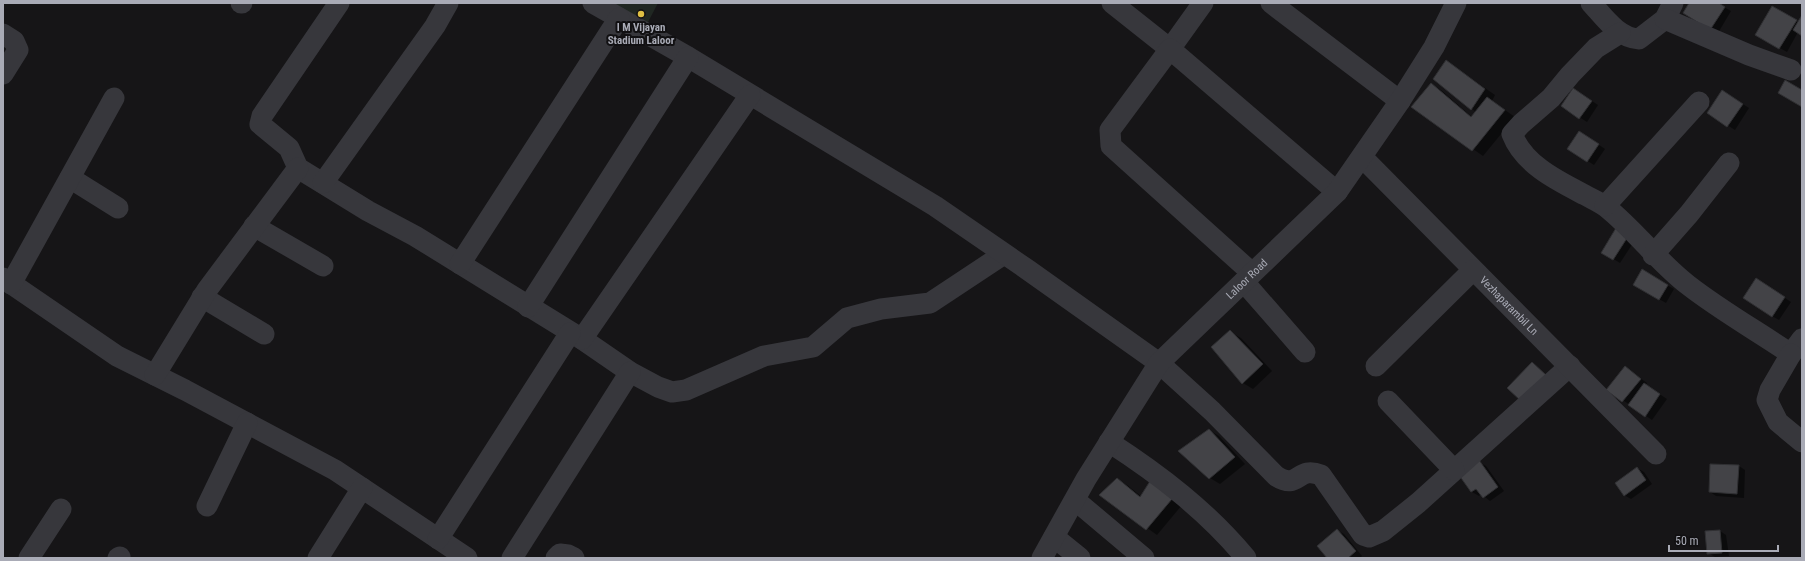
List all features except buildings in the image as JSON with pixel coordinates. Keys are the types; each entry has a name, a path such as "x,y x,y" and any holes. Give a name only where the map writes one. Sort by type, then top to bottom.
{"street":[{"path":"339,3 262,116 260,124 289,148 298,168 368,211 415,236 576,336 630,372 658,387 672,392 686,390 764,356 813,347 847,318 880,309 930,303 1004,254"},
{"path":"323,184 435,26 448,3"},
{"path":"593,3 688,57 935,206 1159,363 1212,411 1276,476 1284,481 1292,481 1306,472 1313,472 1321,475 1363,535 1369,537 1383,531 1418,503 1570,366"},
{"path":"1112,3 1170,49 1337,192"},
{"path":"1203,3 1110,130 1111,146 1248,277 1305,352"},
{"path":"1270,3 1400,101"},
{"path":"1591,3 1620,32 1630,39 1639,39 1669,11 1750,55 1791,70"},
{"name":"Laloor Road","path":"1042,558 1109,442 1159,363 1337,192 1400,101 1434,47 1448,6"},
{"path":"460,264 619,18"},
{"path":"1620,32 1596,48 1570,74 1551,98 1521,124 1512,134 1516,143 1524,154 1547,175 1605,206 1624,222 1653,255 1688,285 1797,346 1770,390 1767,400 1778,422 1802,442"},
{"path":"3,34 14,41 18,50 3,74"},
{"path":"528,307 688,57"},
{"path":"438,538 576,336 750,95"},
{"path":"114,98 70,178 7,281 117,356 335,470 468,558"},
{"path":"1605,206 1699,102"},
{"name":"Vezhaparambil Ln","path":"1362,157 1656,454"},
{"path":"1653,255 1689,214 1729,163"},
{"path":"155,375 202,297 298,168"},
{"path":"70,178 118,208"},
{"path":"254,226 324,266"},
{"path":"1376,366 1473,270"},
{"path":"202,297 264,334"},
{"path":"512,558 630,372"},
{"path":"1388,401 1454,470"},
{"path":"207,506 247,423"},
{"path":"1109,442 1154,471 1184,495 1231,540 1246,558"},
{"path":"318,558 362,488"},
{"path":"1075,500 1144,558"},
{"path":"29,558 62,510"},
{"path":"1054,537 1080,558"},
{"path":"556,558 560,554 568,555 574,558"}],"shaded area":[{"name":"I M Vijayan Stadium Laloor","path":"611,3 658,3 647,24"}],"place":[{"name":"I M Vijayan Stadium Laloor","path":"641,14"}]}
